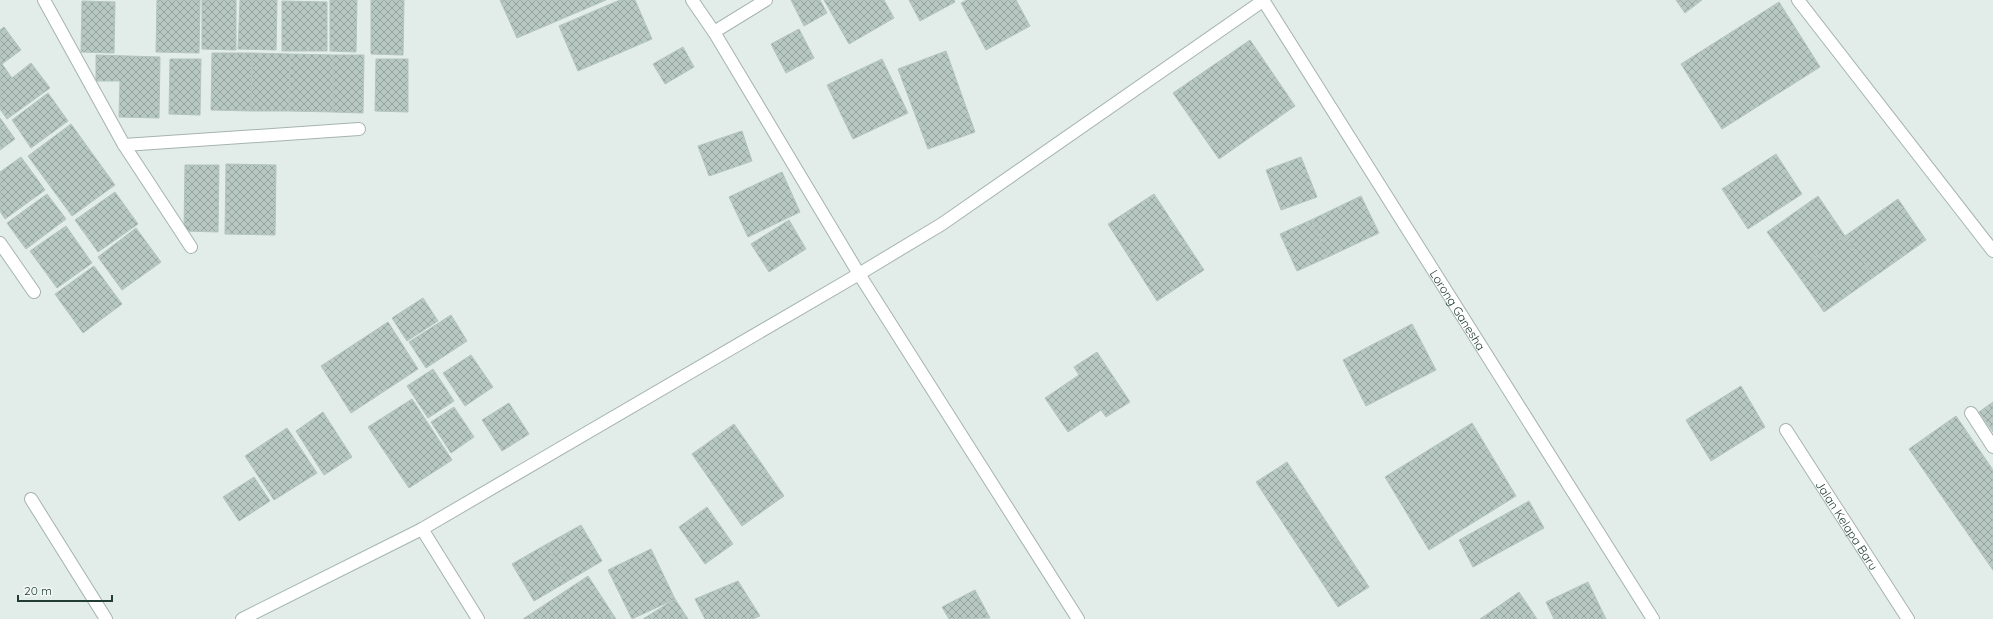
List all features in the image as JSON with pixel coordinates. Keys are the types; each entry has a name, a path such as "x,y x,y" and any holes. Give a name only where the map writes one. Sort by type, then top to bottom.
{"street":[{"path":"44,0 124,145 191,247"},
{"path":"692,0 714,32 859,274 1078,619"},
{"path":"714,32 766,0"},
{"path":"242,619 422,529 942,224 1264,0"},
{"name":"Lorong Ganesha","path":"1264,0 1653,619"},
{"path":"1798,0 1993,251"},
{"path":"124,145 359,129"},
{"path":"0,243 34,292"},
{"path":"1970,413 1993,447"},
{"name":"Jalan Kelapa Baru","path":"1786,430 1908,619"},
{"path":"31,499 106,619"},
{"path":"422,529 478,619"}],"building":[{"path":"157,0 200,0 199,53 156,52"},
{"path":"202,0 236,0 236,50 202,49"},
{"path":"240,0 277,0 276,50 238,49"},
{"path":"330,0 357,0 356,52 330,51"},
{"path":"371,0 404,0 403,55 371,54"},
{"path":"500,0 606,0 517,38"},
{"path":"620,0 635,0 652,39 578,71 559,26"},
{"path":"791,0 820,0 827,13 804,26"},
{"path":"824,0 884,0 894,18 849,44"},
{"path":"909,0 954,0 955,2 920,21"},
{"path":"967,0 1016,0 1030,26 986,50 961,3"},
{"path":"1676,0 1702,0 1685,13"},
{"path":"82,1 115,2 114,53 81,52"},
{"path":"282,1 327,2 327,51 282,51"},
{"path":"1779,2 1820,67 1722,129 1681,64"},
{"path":"4,27 21,50 2,64 12,78 31,63 50,88 7,119 0,109 0,30"},
{"path":"799,29 814,58 786,73 771,44"},
{"path":"1250,40 1295,106 1219,159 1173,93"},
{"path":"683,47 694,67 665,84 653,64"},
{"path":"946,51 975,132 928,149 898,69"},
{"path":"212,53 252,53 251,111 211,110"},
{"path":"252,53 290,54 289,111 251,111"},
{"path":"290,54 333,55 333,112 289,111"},
{"path":"96,55 160,57 159,118 119,117 120,81 96,81"},
{"path":"333,55 364,55 363,113 333,112"},
{"path":"170,59 201,59 200,115 169,114"},
{"path":"376,59 408,59 408,112 375,111"},
{"path":"882,59 908,113 853,139 827,85"},
{"path":"48,93 68,121 31,148 12,120"},
{"path":"0,118 15,139 0,150"},
{"path":"71,124 115,185 72,216 28,156"},
{"path":"742,131 752,161 709,176 698,146"},
{"path":"1776,154 1802,194 1748,229 1722,189"},
{"path":"21,157 45,190 5,219 0,211 0,172"},
{"path":"1301,157 1317,197 1281,210 1266,170"},
{"path":"226,164 276,165 275,235 225,234"},
{"path":"185,165 219,165 218,232 184,231"},
{"path":"782,172 800,212 748,237 729,197"},
{"path":"115,192 138,224 98,252 75,220"},
{"path":"47,194 66,219 26,249 7,223"},
{"path":"1154,194 1204,270 1157,301 1108,224"},
{"path":"1361,196 1379,233 1328,257 1311,220"},
{"path":"1818,196 1845,236 1795,271 1767,232"},
{"path":"1898,199 1926,240 1874,277 1845,236"},
{"path":"789,220 806,249 769,272 751,244"},
{"path":"1311,220 1328,257 1297,271 1280,234"},
{"path":"66,226 92,263 57,288 30,251"},
{"path":"136,228 161,262 122,290 98,257"},
{"path":"1845,236 1874,277 1824,312 1795,271"},
{"path":"94,266 122,304 83,333 55,294"},
{"path":"423,298 438,321 407,341 392,318"},
{"path":"451,315 467,341 426,368 409,342"},
{"path":"388,322 418,369 351,413 321,366"},
{"path":"1412,324 1436,370 1366,406 1343,360"},
{"path":"1097,352 1130,402 1106,417 1101,410 1068,432 1045,398 1079,375 1074,367"},
{"path":"471,355 493,387 465,406 443,373"},
{"path":"433,369 454,401 428,418 407,386"},
{"path":"1741,386 1765,427 1711,461 1686,420"},
{"path":"412,399 452,460 409,488 368,427"},
{"path":"1993,402 1993,432 1979,412"},
{"path":"509,403 529,434 502,451 482,420"},
{"path":"454,407 474,437 451,453 431,422"},
{"path":"323,412 352,457 324,475 296,431"},
{"path":"1956,416 1993,470 1993,570 1909,449"},
{"path":"1472,423 1516,496 1429,550 1385,477"},
{"path":"734,424 784,496 742,526 692,454"},
{"path":"287,428 317,473 274,500 245,456"},
{"path":"1287,462 1369,587 1338,607 1256,482"},
{"path":"254,477 270,501 239,521 223,497"},
{"path":"1529,501 1544,528 1473,567 1459,540"},
{"path":"707,507 733,544 705,564 679,527"},
{"path":"581,525 602,561 568,581 547,544"},
{"path":"547,544 568,581 534,601 512,564"},
{"path":"651,549 675,599 632,619 608,570"},
{"path":"588,576 616,619 523,619"},
{"path":"738,581 760,616 753,619 705,619 695,599"},
{"path":"1588,582 1606,619 1554,619 1546,602"},
{"path":"975,590 990,618 949,619 942,607"},
{"path":"1519,592 1537,619 1480,619"},
{"path":"675,599 688,619 643,619"}]}
